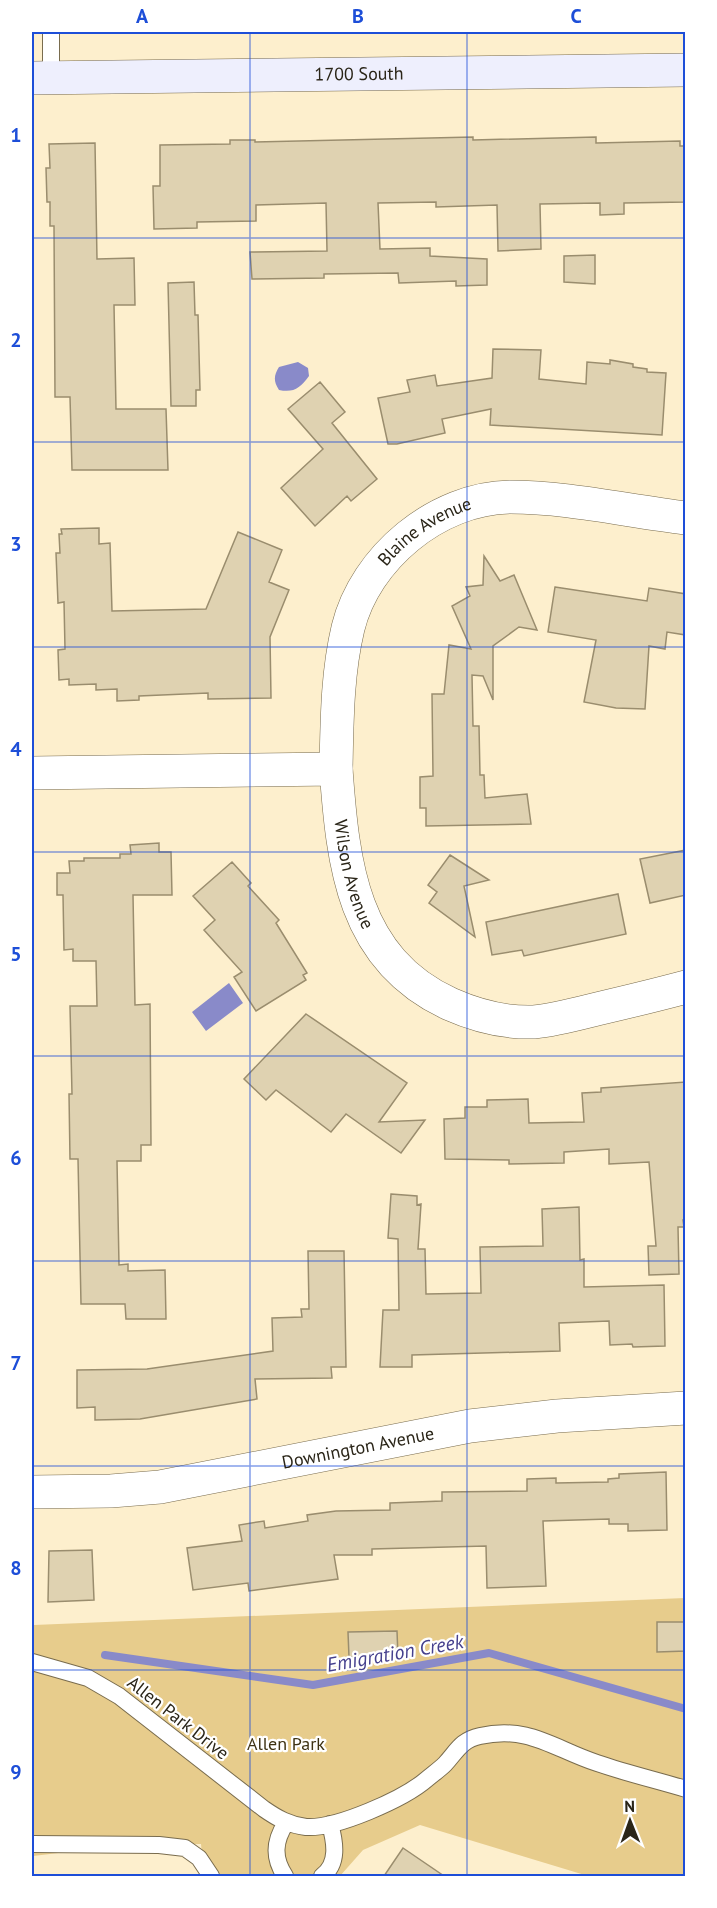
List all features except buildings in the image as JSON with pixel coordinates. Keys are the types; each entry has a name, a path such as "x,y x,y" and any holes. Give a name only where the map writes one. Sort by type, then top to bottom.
{"street":[{"name":"1700 South","path":"41,78 686,70"},
{"name":"Blaine Avenue","path":"336,769 338,707 348,627 358,599 375,573 394,550 417,529 444,513 475,503 507,497 550,499 686,518"},
{"path":"32,773 336,769"},
{"name":"Wilson Avenue","path":"336,769 340,824 351,885 371,935 387,958 410,980 437,998 479,1015 501,1020 535,1022 567,1017 686,987"},
{"name":"Downington Avenue","path":"32,1492 111,1491 160,1487 470,1426 557,1416 686,1408"}],"lane":[{"path":"41,78 51,32"},
{"name":"Allen Park Drive","path":"32,1662 88,1678 119,1696 264,1809 286,1823 306,1827 330,1824 390,1801 420,1785 445,1764 460,1744 479,1736 513,1734 537,1737 596,1763 686,1789"},
{"path":"285,1876 276,1857 276,1844 279,1833 286,1823"},
{"path":"322,1876 333,1862 335,1845 330,1824"},
{"path":"32,1845 159,1845 185,1848 199,1858 211,1876"}],"green space":[{"name":"Allen Park","path":"685,1598 685,1876 588,1876 420,1825 363,1850 340,1876 204,1876 201,1844 126,1845 33,1856 34,1625"}],"water":[{"path":"298,362 308,368 309,376 296,389 279,390 275,378 279,367"},
{"path":"229,983 243,1003 206,1031 192,1012"}],"waterway":[{"name":"Emigration Creek","path":"105,1655 313,1685 489,1653 686,1709"}]}
